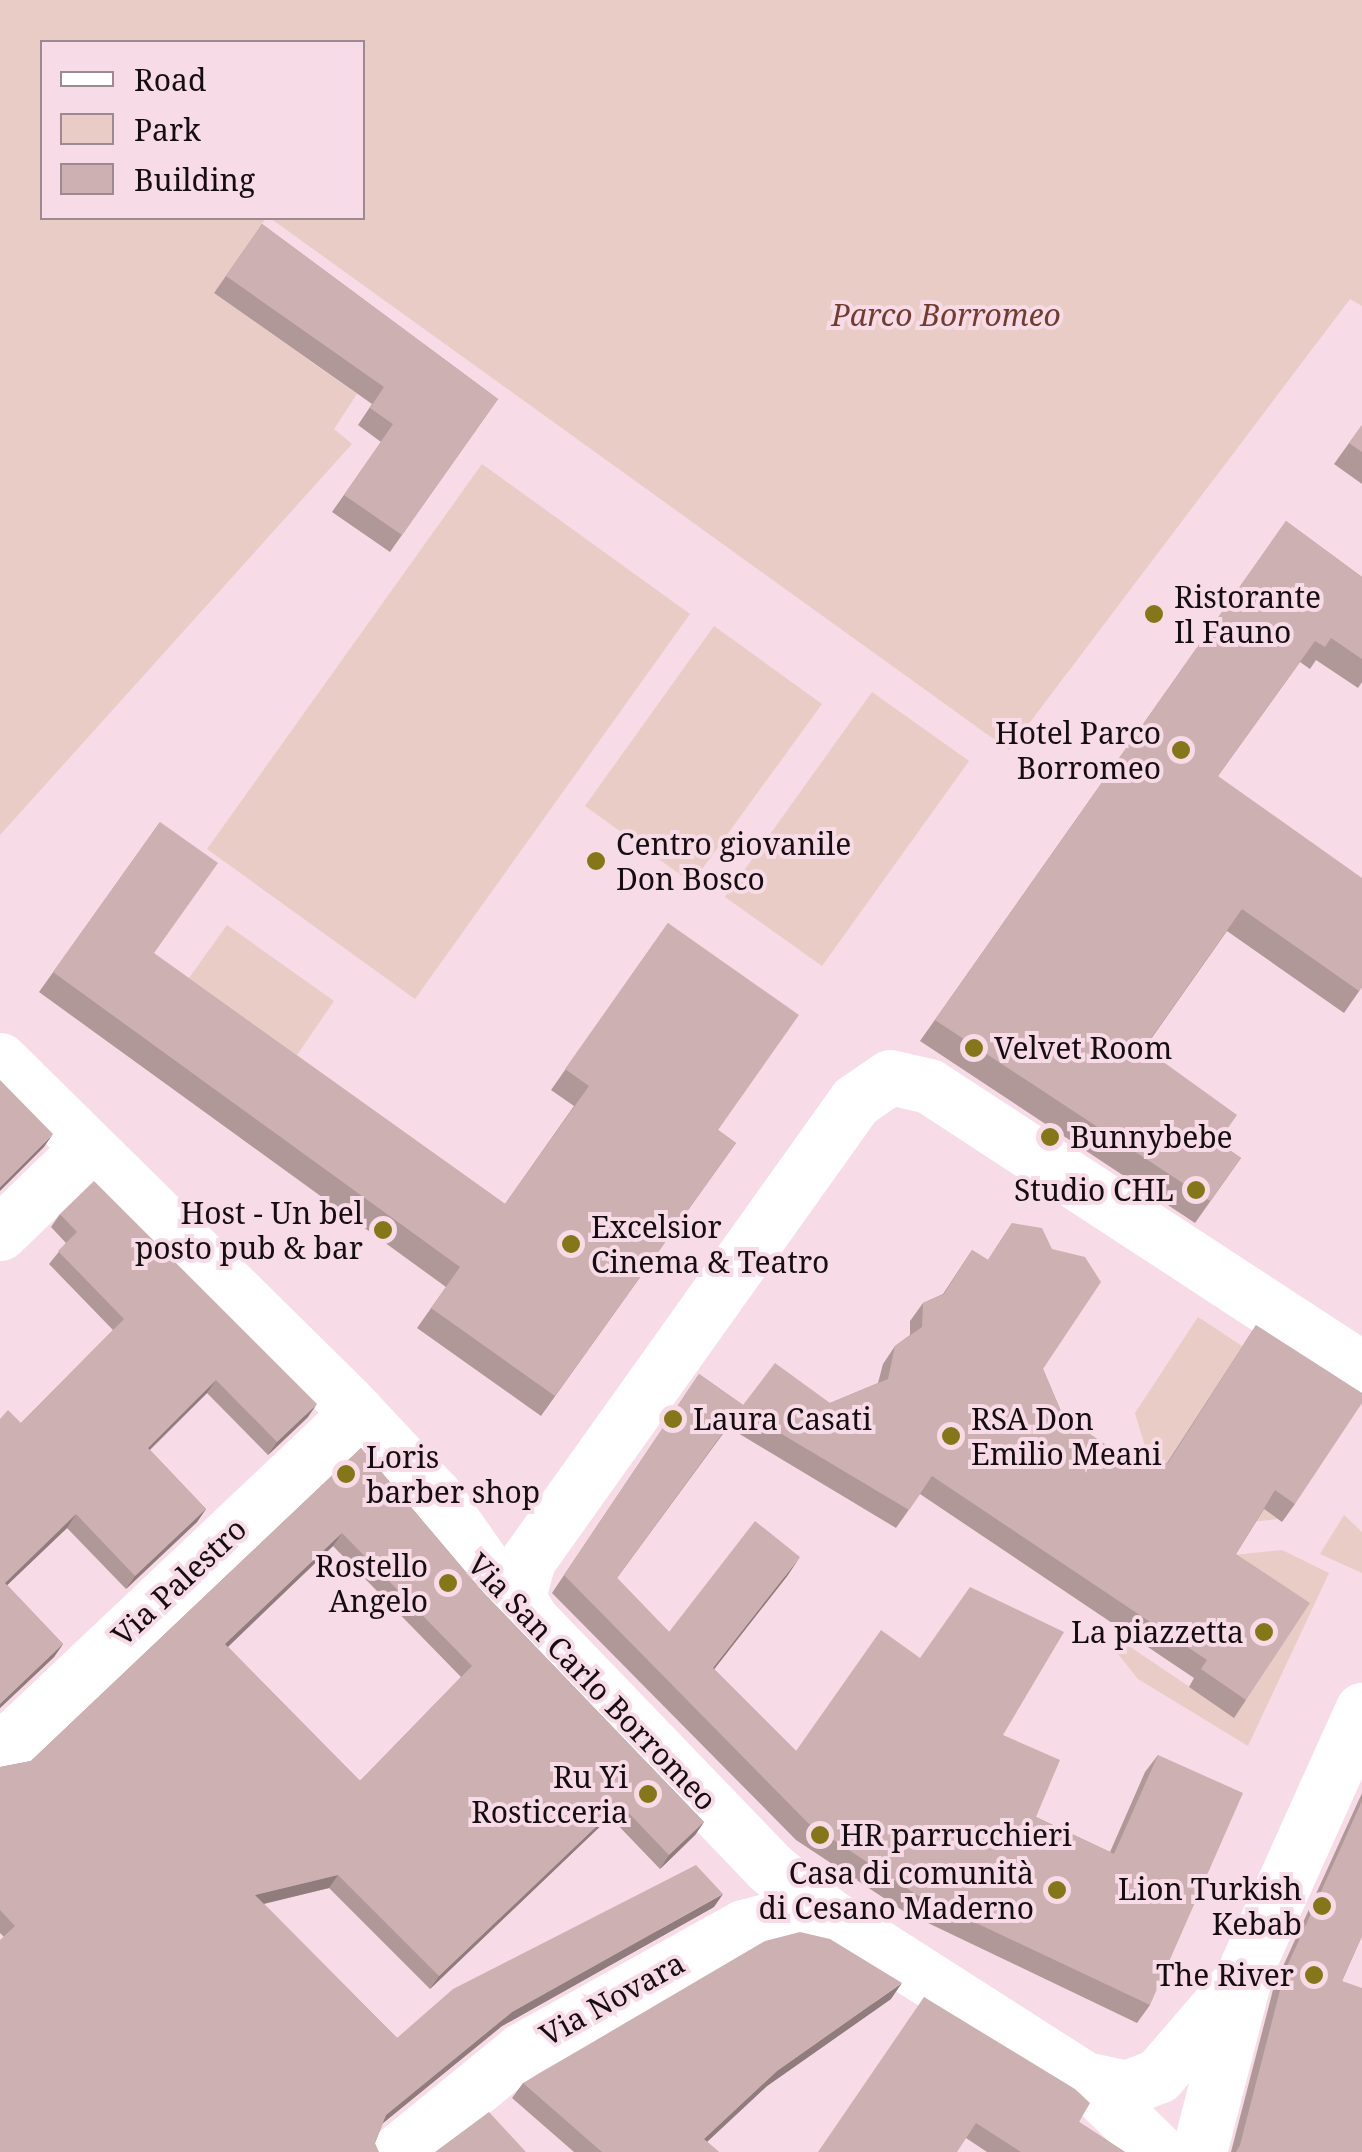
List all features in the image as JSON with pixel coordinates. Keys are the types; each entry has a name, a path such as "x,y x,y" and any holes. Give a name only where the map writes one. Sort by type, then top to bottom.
{"street":[{"name":"Via San Carlo Borromeo","path":"0,1060 358,1413 435,1496 466,1549 769,1867 854,1932 1084,2079 1159,2152"},
{"path":"533,1623 519,1579 855,1101 890,1077 930,1086 1362,1370"},
{"path":"0,1233 88,1148"},
{"name":"Via Palestro","path":"8,1726 358,1413"},
{"path":"435,1496 476,1523 505,1528 534,1528 568,1508"},
{"path":"1200,2152 1248,1966 1362,1710"},
{"name":"Via Novara","path":"397,2152 522,2050 742,1927 789,1915 854,1932"},
{"path":"1084,2079 1126,2088 1158,2076 1248,1966"}],"green space":[{"name":"Parco Borromeo","path":"0,0 1362,0 1362,306 1350,299 1009,750 273,220 365,220 365,40 40,40 40,220 265,220 214,293 357,394 334,429 352,444 0,835"},
{"path":"482,464 690,614 415,999 207,849"},
{"path":"714,626 822,704 692,883 585,806"},
{"path":"872,692 969,761 822,966 725,897"},
{"path":"227,925 334,1001 297,1055 189,978"},
{"path":"1198,1317 1242,1346 1176,1450 1278,1519 1241,1523 1150,1463 1135,1413"},
{"path":"1344,1515 1362,1532 1362,1573 1320,1554"},
{"path":"1282,1550 1329,1573 1248,1746 1138,1679 1114,1649 1120,1640 1234,1717 1234,1555"}],"building":[{"path":"262,224 498,399 402,535 344,495 393,424 370,408 384,387 226,276"},
{"path":"1362,425 1362,452 1349,443"},
{"path":"1286,521 1362,577 1362,659 1331,638 1325,647 1315,641 1218,776 1362,878 1362,987 1359,991 1242,909 1144,1048 1237,1115 1218,1142 1241,1158 1210,1201 935,1020"},
{"path":"160,822 218,863 154,953 505,1204 589,1086 565,1069 668,923 799,1015 718,1130 736,1143 555,1396 431,1308 460,1267 53,972"},
{"path":"0,1080 53,1134 0,1187"},
{"path":"94,1181 317,1404 277,1442 216,1380 148,1448 206,1509 135,1576 76,1514 5,1583 63,1644 0,1704 0,1419 8,1410 21,1423 124,1319 58,1251 77,1232 60,1214"},
{"path":"1012,1223 1042,1228 1052,1249 1085,1257 1101,1282 1043,1369 1063,1416 1137,1466 1168,1463 1256,1325 1362,1393 1362,1403 1295,1504 1275,1490 1236,1554 1310,1603 1246,1700 1201,1669 1207,1660 932,1476 909,1510 740,1409 617,1578 669,1632 755,1521 800,1557 713,1668 796,1751 881,1630 920,1658 970,1587 1064,1632 1003,1735 1060,1760 1036,1817 1114,1854 1158,1755 1243,1793 1150,2005 917,1895 808,1823 564,1575 699,1374 743,1405 775,1363 830,1403 888,1379 895,1346 922,1327 923,1303 944,1294 972,1250 988,1260"},
{"path":"361,1448 482,1591 704,1822 669,1855 620,1804 439,1976 338,1875 255,1895 397,2038 453,1989 696,1865 723,1894 512,2012 386,2115 375,2143 379,2152 0,2152 0,1940 15,1926 0,1910 0,1767 31,1761","holes":["342,1533 472,1666 360,1781 225,1644"]},
{"path":"1362,1801 1362,1936 1342,1981 1362,1988 1362,2152 1236,2152 1285,1971"},
{"path":"800,1932 830,1939 902,1983 777,2071 704,2139 719,2152 602,2152 523,2083 765,1941"},
{"path":"924,1997 1075,2089 1090,2103 1079,2122 1125,2152 1021,2152 976,2123 957,2152 818,2152"},
{"path":"489,2112 526,2152 435,2152"}],"place":[{"name":"Ristorante Il Fauno","path":"1154,614"},
{"name":"Hotel Parco Borromeo","path":"1181,750"},
{"name":"Centro giovanile Don Bosco","path":"596,861"},
{"name":"Velvet Room","path":"974,1048"},
{"name":"Bunnybebe","path":"1050,1137"},
{"name":"Studio CHL","path":"1196,1190"},
{"name":"Host - Un bel posto pub & bar","path":"383,1230"},
{"name":"Excelsior Cinema & Teatro","path":"571,1244"},
{"name":"Laura Casati","path":"673,1419"},
{"name":"RSA Don Emilio Meani","path":"951,1436"},
{"name":"Loris barber shop","path":"346,1474"},
{"name":"Rostello Angelo","path":"448,1583"},
{"name":"La piazzetta","path":"1264,1632"},
{"name":"Ru Yi Rosticceria","path":"648,1794"},
{"name":"HR parrucchieri","path":"820,1835"},
{"name":"Casa di comunità di Cesano Maderno","path":"1057,1890"},
{"name":"Lion Turkish Kebab","path":"1322,1906"},
{"name":"The River","path":"1314,1975"}]}
